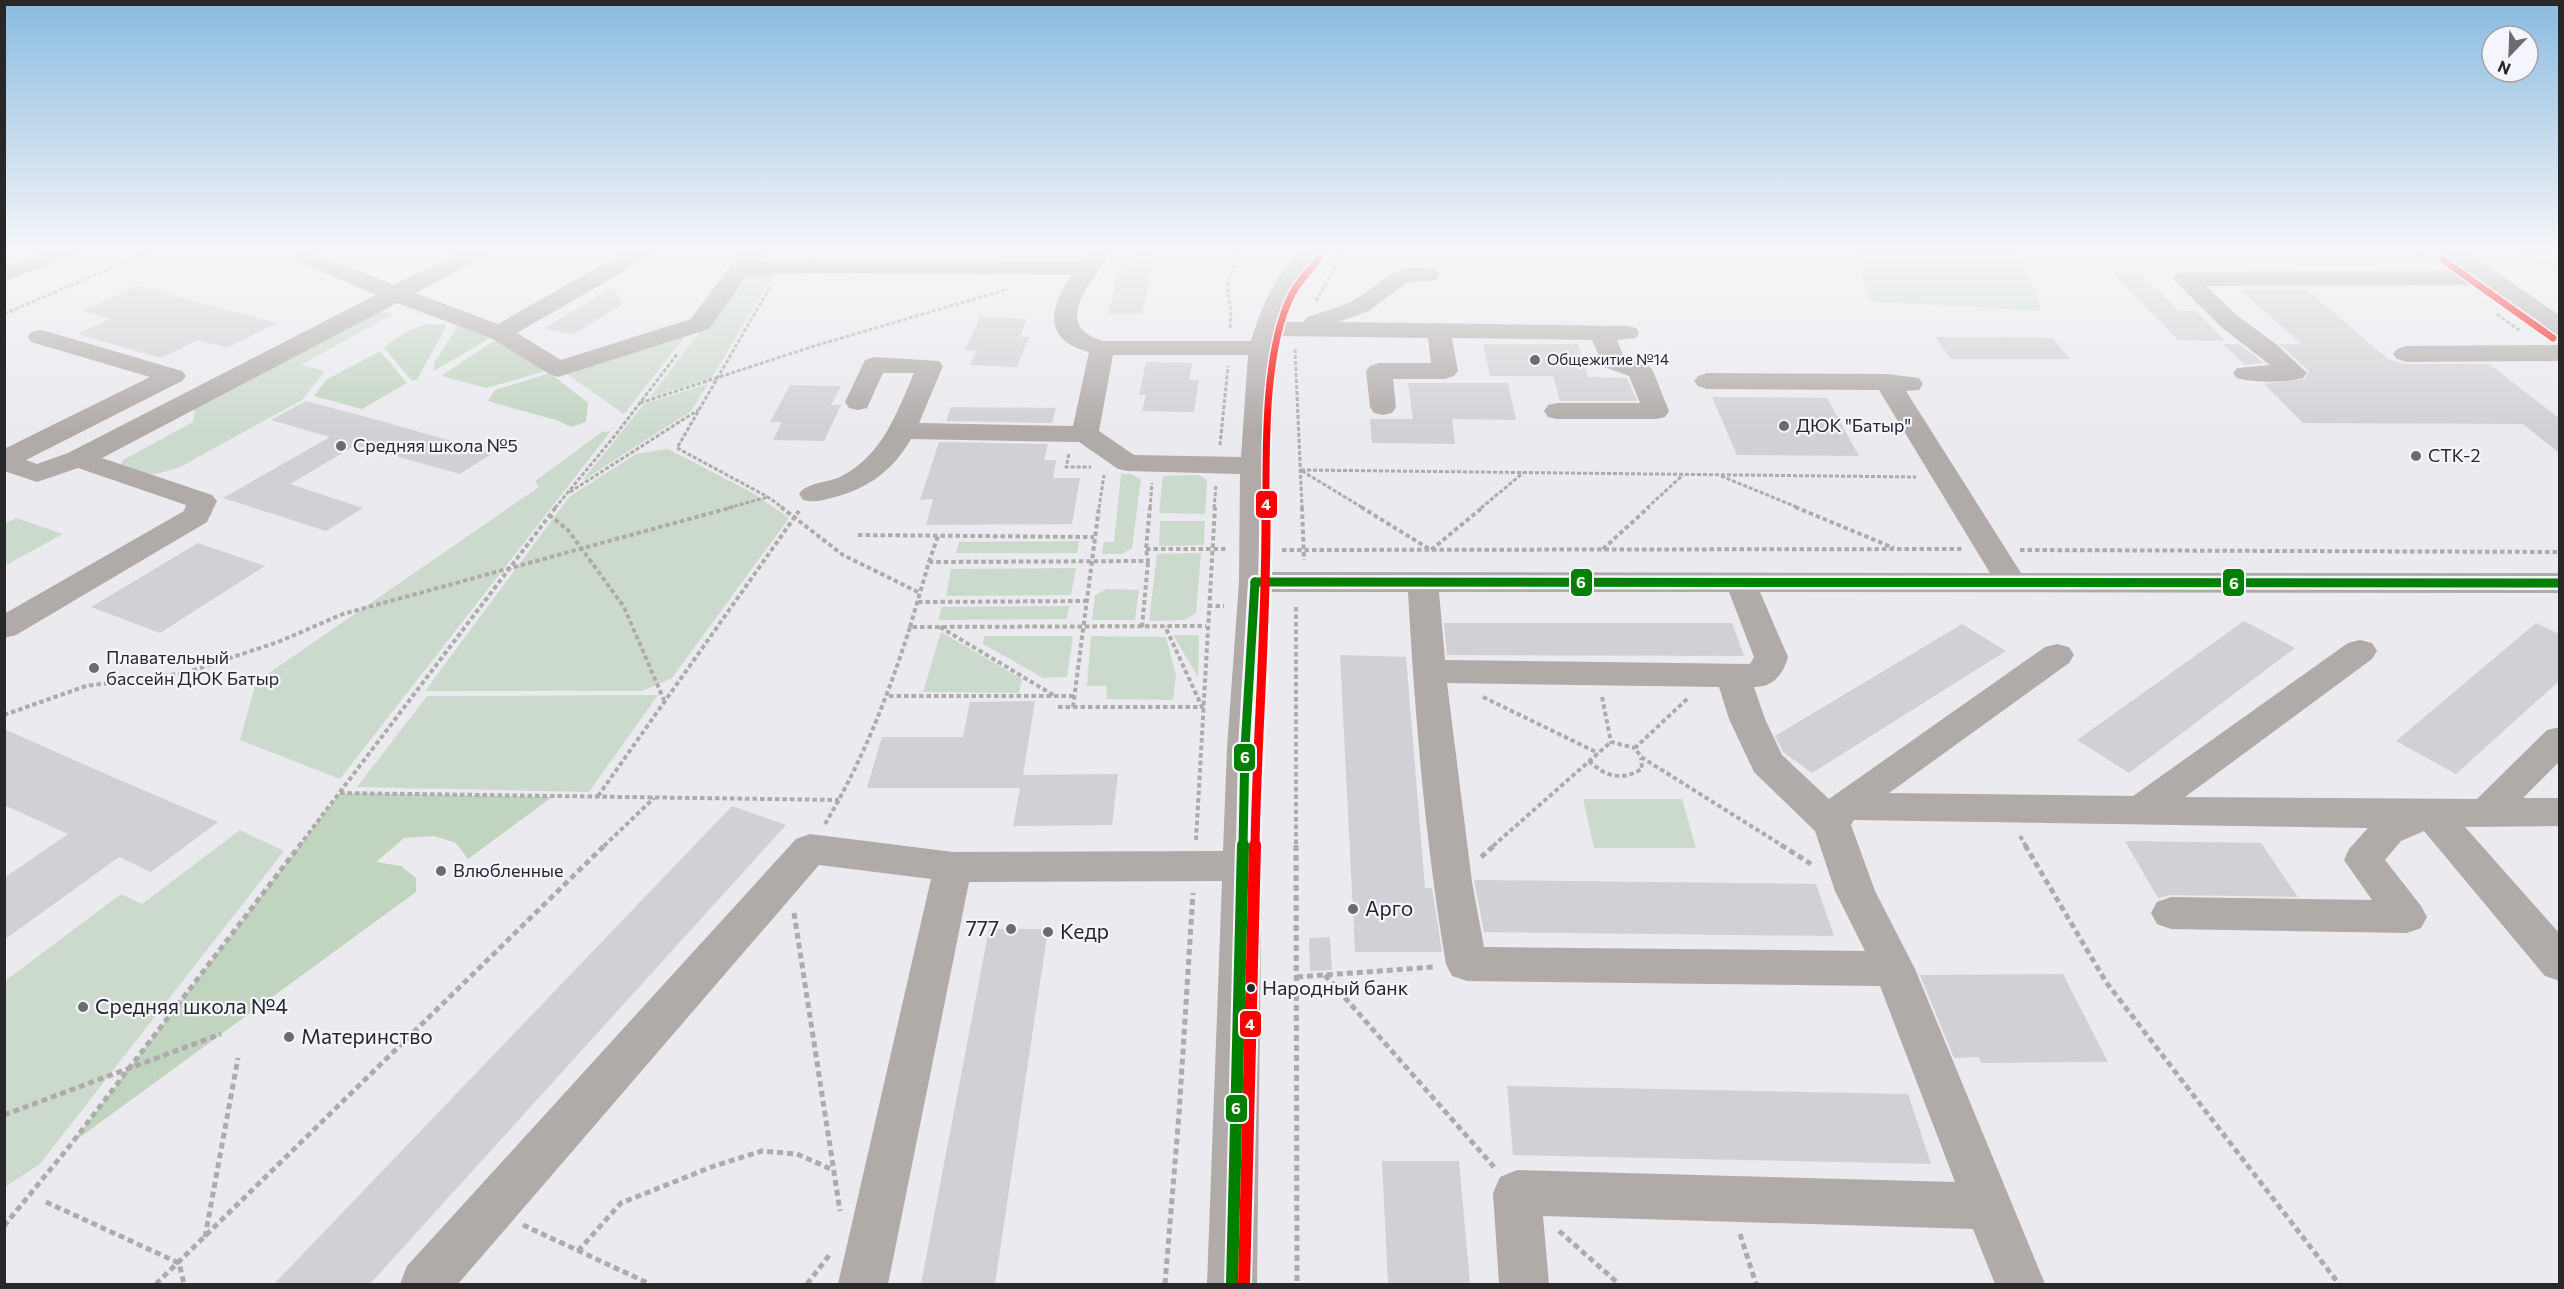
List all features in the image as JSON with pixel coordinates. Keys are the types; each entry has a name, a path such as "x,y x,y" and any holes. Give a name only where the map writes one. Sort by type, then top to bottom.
{"street":[{"path":"4,461 37,473 78,459 363,310"},
{"path":"438,310 500,333 558,369 700,324 710,310"},
{"path":"500,333 540,310"},
{"path":"1064,310 1066,327 1080,341 1102,348 1229,348 1301,329 1348,310"},
{"path":"1232,1284 1245,748 1255,582 1254,466 1264,338 1274,310"},
{"path":"2218,310 2294,373 2246,373"},
{"path":"2534,310 2559,328"},
{"path":"1301,329 1614,333 1613,362 1640,371 1656,411 1557,411"},
{"path":"1383,407 1379,371 1445,371 1439,331"},
{"path":"4,461 173,376 40,337"},
{"path":"1085,434 1102,348"},
{"path":"2406,354 2559,353"},
{"path":"813,494 852,482 878,465 894,447 930,366 874,365 858,402"},
{"path":"1707,381 1899,383 1946,478 2011,582"},
{"path":"901,431 1085,434 1128,463 1254,466"},
{"path":"4,628 197,516 202,501 78,459"},
{"path":"1255,582 1427,566 1740,581 2555,587"},
{"path":"1427,566 1429,671 1452,882 1467,964 1894,969"},
{"path":"1429,671 1758,676 1768,668 1771,657 1740,581"},
{"path":"2140,811 2360,651"},
{"path":"1838,815 2057,655"},
{"path":"1723,676 1747,719 1767,763 1838,815 2003,808 2367,814 2559,812"},
{"path":"2486,813 2559,739"},
{"path":"2171,913 2407,917 2364,860 2388,831 2430,812"},
{"path":"2430,812 2559,964"},
{"path":"1838,815 1855,891 1894,969 2020,1284"},
{"path":"425,1284 799,861 954,867 1242,866"},
{"path":"866,1270 954,867"},
{"path":"1524,1284 1517,1193 1988,1206"}],"path":[{"path":"757,310 676,447 768,496 843,555 920,593"},
{"path":"639,404 811,347 937,310"},
{"path":"1165,1284 1195,867 1206,626 1231,310"},
{"path":"1311,310 1295,346 1304,550 1427,566 1602,549 2559,552"},
{"path":"4,1226 127,1071 549,515 700,324"},
{"path":"565,495 698,410"},
{"path":"1073,706 1094,537 1106,467"},
{"path":"1301,470 1946,478"},
{"path":"1301,470 1427,566"},
{"path":"1427,566 1523,473"},
{"path":"1602,549 1683,475"},
{"path":"1719,475 1898,549"},
{"path":"1142,627 1152,480"},
{"path":"4,715 86,686 185,673 278,642 343,614 582,550 768,496"},
{"path":"549,515 568,530 624,607 664,700"},
{"path":"598,797 794,517"},
{"path":"858,535 1094,537"},
{"path":"840,1214 833,1171 799,861 840,801 889,696 938,536"},
{"path":"929,562 1148,561"},
{"path":"918,602 1086,601"},
{"path":"1296,607 1297,1284"},
{"path":"910,627 1206,626"},
{"path":"939,627 1055,696"},
{"path":"1165,627 1202,707"},
{"path":"1598,674 1611,742"},
{"path":"1635,748 1723,676"},
{"path":"889,696 1074,696"},
{"path":"1482,697 1598,753"},
{"path":"1058,707 1202,707"},
{"path":"1611,742 1635,748 1641,757 1855,891"},
{"path":"1452,882 1611,742"},
{"path":"1589,761 1600,772 1613,778 1630,777 1642,769 1641,757"},
{"path":"340,793 840,801"},
{"path":"156,1284 493,952 654,798"},
{"path":"2003,808 2106,982 2339,1284"},
{"path":"1297,977 1467,964"},
{"path":"1325,975 1517,1193 1619,1284"},
{"path":"4,1115 221,1034"},
{"path":"205,1238 238,1058"},
{"path":"578,1251 621,1203 714,1166 762,1151 797,1154 833,1171"},
{"path":"1730,1199 1756,1284"},
{"path":"46,1202 179,1263"},
{"path":"491,1210 650,1284"},
{"path":"807,1284 843,1236 866,1270"},
{"path":"179,1263 184,1284"}],"green space":[{"path":"716,310 752,310 712,378 650,397"},
{"path":"381,311 393,314 301,365 325,371 302,400 180,467 150,474 119,468 123,460 193,422 195,407"},
{"path":"431,324 447,325 417,380 411,380 384,348 412,329"},
{"path":"458,326 492,337 434,371 434,363"},
{"path":"690,330 624,414 561,370"},
{"path":"500,341 545,369 542,372 487,388 441,376 492,342"},
{"path":"380,351 407,383 362,409 314,396 326,380"},
{"path":"550,373 588,403 586,422 571,427 559,421 488,401 495,390"},
{"path":"708,384 691,411 582,481 644,404"},
{"path":"611,431 340,779 240,740 256,682 539,487 535,481 602,432"},
{"path":"668,449 753,493 789,518 672,678 642,691 425,691 569,497 636,454"},
{"path":"1121,474 1131,474 1141,479 1132,548 1122,554 1102,554 1104,542 1114,542"},
{"path":"1199,475 1207,480 1205,514 1159,513 1163,476"},
{"path":"16,518 63,534 8,564 5,563 5,524"},
{"path":"1160,521 1205,521 1204,545 1159,546"},
{"path":"1079,541 1077,553 956,553 959,542"},
{"path":"1201,553 1196,613 1184,620 1149,621 1157,554"},
{"path":"1076,568 1071,595 946,596 951,569"},
{"path":"1107,589 1139,590 1135,620 1092,620 1095,595"},
{"path":"1069,606 1067,619 938,620 942,607"},
{"path":"941,632 1022,679 1019,693 923,692"},
{"path":"1173,635 1199,635 1198,677"},
{"path":"984,636 1073,636 1067,677 1043,678 983,644"},
{"path":"1091,636 1166,637 1176,676 1173,700 1106,699 1107,686 1087,686"},
{"path":"658,695 589,792 357,787 427,696"},
{"path":"340,793 552,797 468,859 456,843 434,836 404,838 376,862 401,866 416,878 416,892 72,1143"},
{"path":"1583,799 1682,799 1696,848 1594,848"},
{"path":"240,830 284,851 40,1164 5,1187 5,981 121,894 142,904"}],"building":[{"path":"228,310 277,323 227,348 198,340 161,358 77,334 110,319 82,311"},
{"path":"575,310 613,310 572,335 545,328"},
{"path":"1109,310 1143,310 1142,314 1108,314"},
{"path":"2149,310 2196,311 2226,341 2178,340"},
{"path":"2263,310 2331,310 2389,360 2406,364 2489,364 2559,418 2559,453 2523,424 2303,423 2264,384 2305,379 2309,371 2279,344 2301,344"},
{"path":"980,317 1027,319 1020,337 1029,337 1017,367 970,365 977,350 965,350"},
{"path":"1935,337 2052,338 2070,359 1951,359"},
{"name":"Общежитие №14","path":"1483,344 1578,344 1588,377 1627,378 1637,401 1560,401 1553,376 1490,376"},
{"path":"2223,344 2239,344 2264,363 2245,365"},
{"path":"1146,362 1192,363 1189,380 1199,380 1194,412 1142,411 1146,395 1139,395"},
{"path":"1408,383 1508,383 1516,420 1452,419 1455,444 1372,443 1370,419 1413,419"},
{"path":"790,385 841,386 831,405 841,405 824,441 773,440 782,422 770,422"},
{"name":"ДЮК \"Батыр\"","path":"1712,397 1827,398 1859,456 1737,455"},
{"path":"306,401 493,453 460,474 356,445 290,484 363,508 326,531 223,498 330,437 271,420"},
{"path":"951,407 1056,408 1052,423 946,421"},
{"path":"939,442 1048,444 1044,460 1056,460 1053,478 1080,478 1072,524 926,525 933,499 920,500"},
{"name":"Плавательный бассейн ДЮК Батыр","path":"198,543 265,566 160,633 91,607"},
{"path":"2244,621 2295,648 2129,773 2077,740"},
{"path":"1444,623 1732,623 1744,656 1447,655"},
{"path":"2536,623 2559,634 2559,681 2456,774 2396,741"},
{"path":"1962,624 2006,651 1812,773 1783,752 1775,736"},
{"path":"1340,655 1406,657 1425,888 1432,888 1442,952 1355,952"},
{"path":"1035,701 1023,775 1118,774 1112,825 1013,826 1020,788 867,788 882,737 963,737 970,702"},
{"path":"4,729 218,822 151,872 119,857 4,940 4,878 68,834 4,805"},
{"path":"732,806 786,825 370,1284 274,1284"},
{"path":"2125,841 2261,843 2298,897 2171,895 2158,898"},
{"path":"1474,880 1816,884 1834,936 1484,932"},
{"path":"989,929 1048,929 995,1284 921,1284"},
{"path":"1330,937 1332,970 1310,971 1309,938"},
{"path":"2063,974 2108,1062 1981,1063 1979,1057 1954,1058 1920,975"},
{"path":"1507,1086 1908,1094 1931,1164 1513,1155"},
{"path":"1382,1161 1459,1161 1470,1284 1388,1284"}],"transit line":[{"name":"4","path":"1244,1284 1257,749 1267,583 1266,466 1273,350 1285,310"},
{"name":"4","path":"2514,310 2553,338"},
{"name":"6","path":"1255,582 2560,583"},
{"name":"6","path":"1232,1284 1245,748 1255,582"}],"place":[{"name":"Общежитие №14","path":"1535,360"},
{"name":"ДЮК \"Батыр\"","path":"1784,426"},
{"name":"Средняя школа №5","path":"341,446"},
{"name":"СТК-2","path":"2416,456"},
{"name":"Плавательный бассейн ДЮК Батыр","path":"94,668"},
{"name":"Влюбленные","path":"441,871"},
{"name":"Арго","path":"1353,909"},
{"name":"777","path":"1011,929"},
{"name":"Кедр","path":"1048,932"},
{"name":"Народный банк","path":"1251,988"},
{"name":"Средняя школа №4","path":"83,1007"},
{"name":"Материнство","path":"289,1037"}]}
